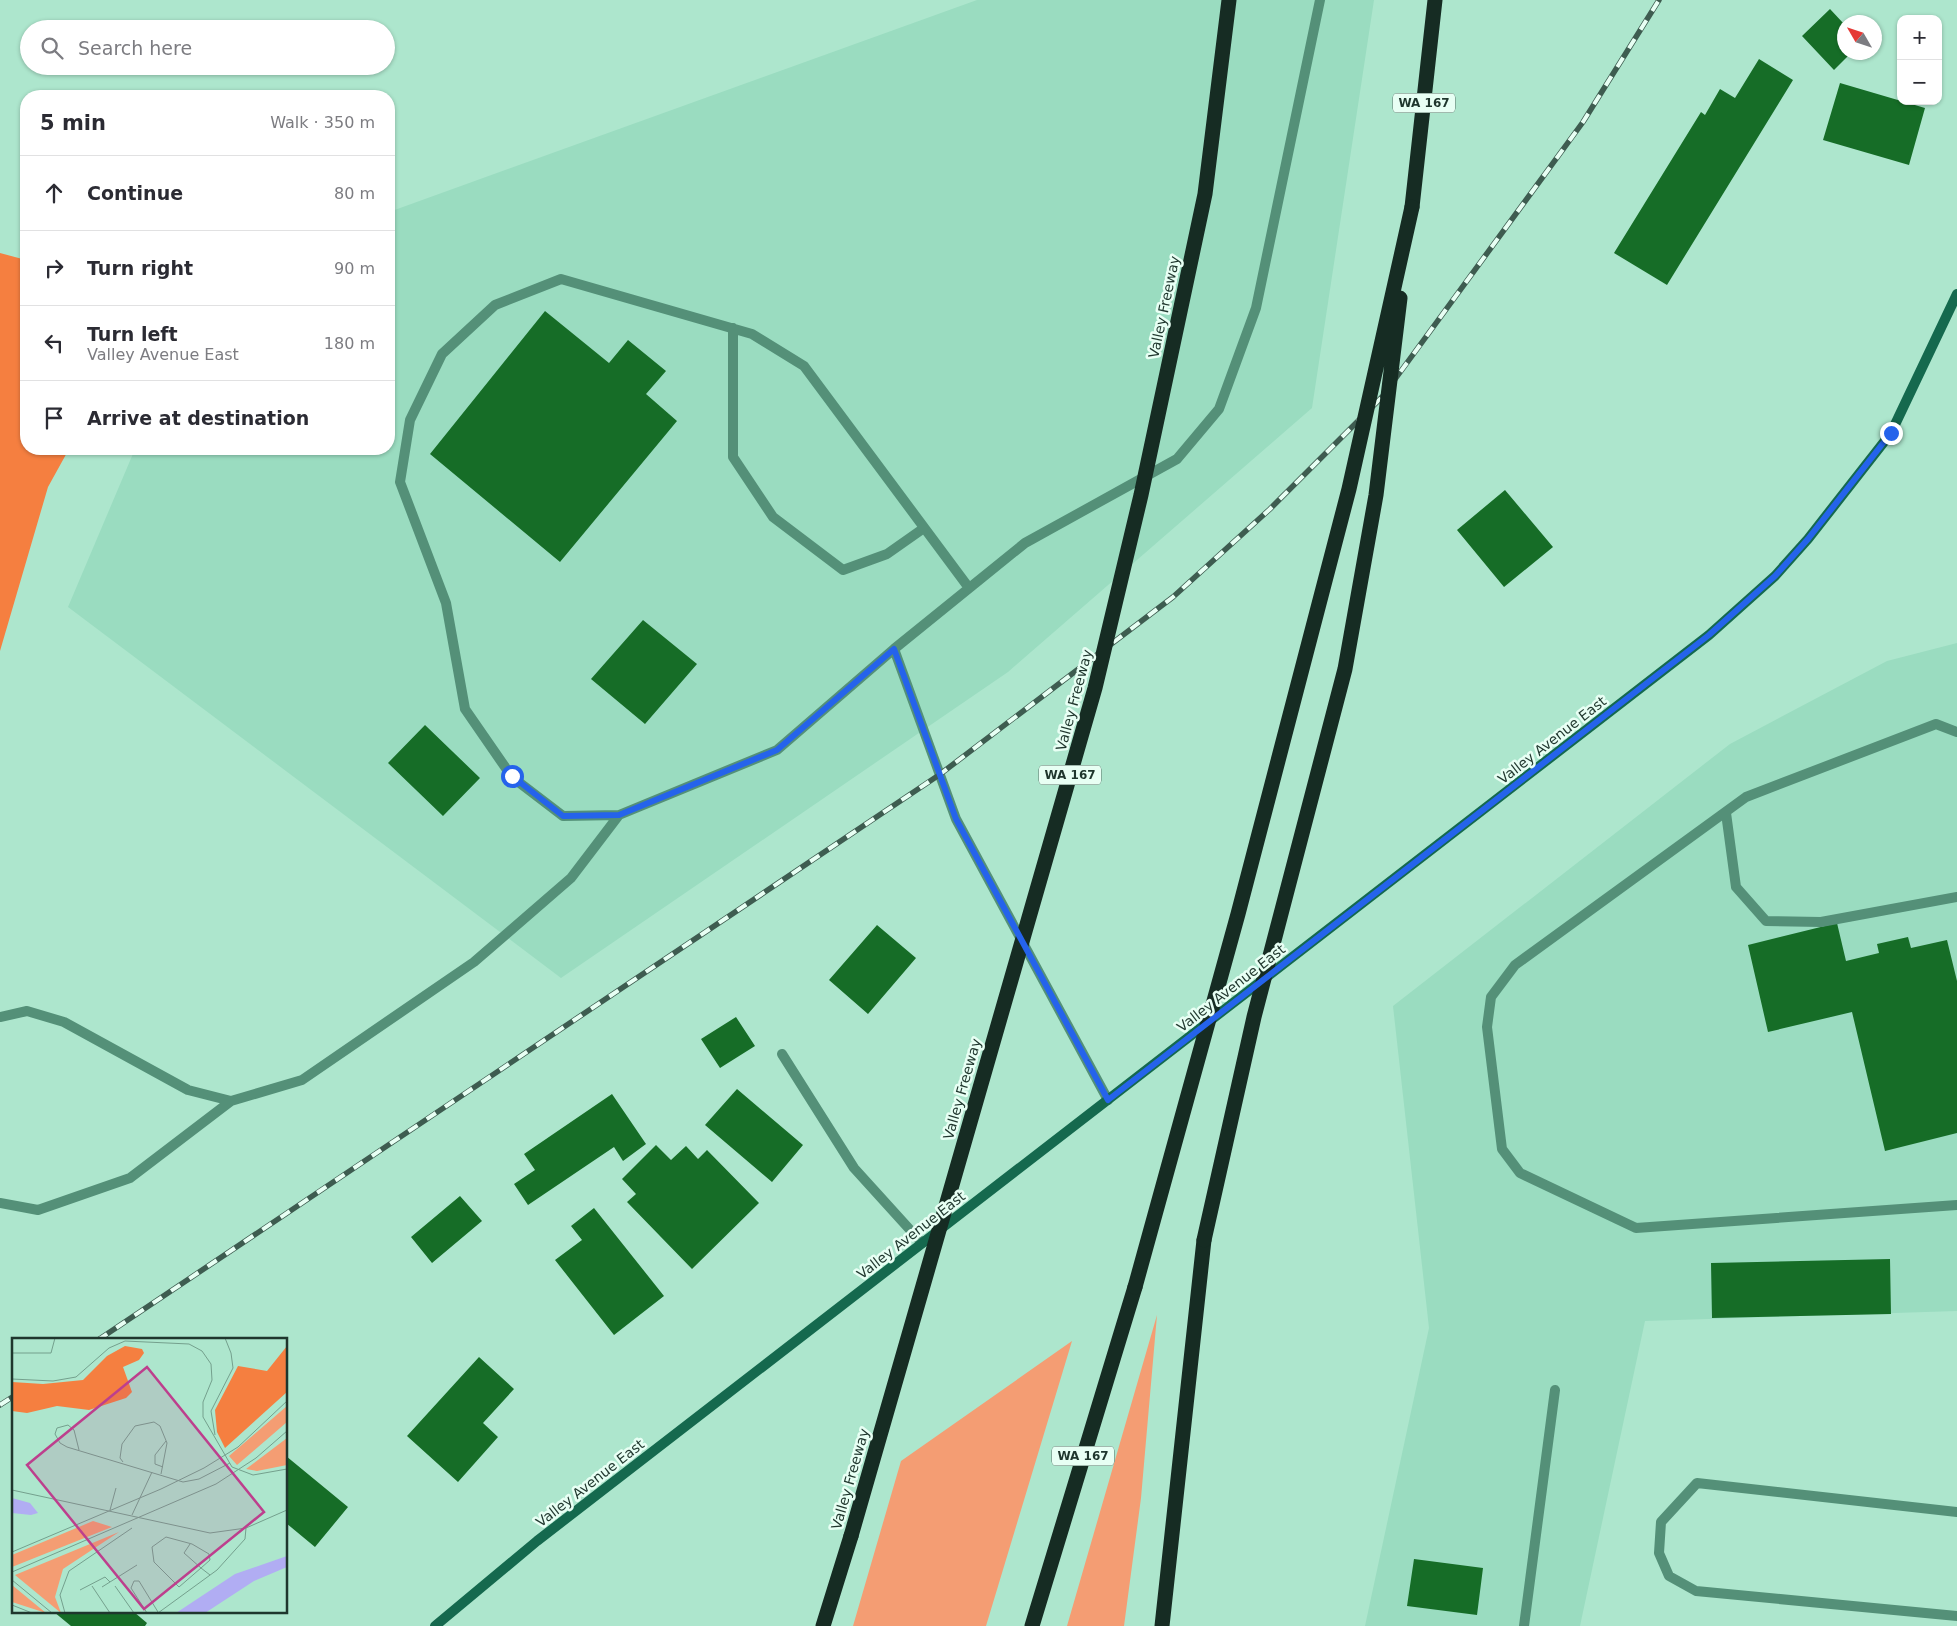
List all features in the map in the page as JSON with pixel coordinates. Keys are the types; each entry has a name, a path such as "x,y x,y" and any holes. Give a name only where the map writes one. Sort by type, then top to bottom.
{"highway":[{"name":"Valley Freeway","path":"823,1626 1095,688 1141,496 1205,194 1229,0"},
{"name":"WA 167","path":"1032,1626 1135,1287 1238,914 1350,489 1412,207 1435,0"},
{"path":"1162,1626 1204,1240 1254,1017 1345,669 1376,495 1412,207"}],"main road":[{"name":"Valley Avenue East","path":"435,1626 537,1541 1686,653 1775,576 1808,539 1891,433 1957,294"}],"lane":[{"path":"969,588 804,366 752,334 733,328 561,279 495,305 442,354 410,420 400,482 446,604 465,709 512,776 563,816 619,815 777,750 894,649 1025,543 1178,459 1219,408 1256,308 1320,0"},
{"path":"733,328 733,457 773,517 843,570 887,554 924,528"},
{"path":"894,649 956,819 1108,1100"},
{"path":"1957,732 1936,724 1746,798 1515,964 1491,997 1487,1027 1502,1149 1520,1172 1636,1228 1957,1205"},
{"path":"1726,812 1736,887 1766,921 1821,922 1957,897"},
{"path":"0,1203 38,1210 130,1178 231,1100 302,1080 474,962 571,878 619,815"},
{"path":"0,1017 27,1011 64,1022 188,1090 231,1100"},
{"path":"782,1054 854,1168 922,1244"},
{"path":"1524,1626 1555,1390"},
{"path":"1957,1512 1697,1484 1661,1522 1659,1553 1669,1576 1696,1591 1957,1616"}],"shaded area":[{"path":"977,0 1374,0 1312,408 1008,672 561,978 68,607 132,455 395,455 395,210"},
{"path":"0,253 20,258 20,455 66,455 48,487 0,651"},
{"path":"1957,643 1957,1311 1645,1321 1580,1626 1365,1626 1429,1328 1393,1006 1730,744 1887,661"},
{"path":"1157,1315 1141,1498 1124,1626 1067,1626"},
{"path":"1072,1341 986,1626 853,1626 901,1461"}],"building":[{"path":"1830,9 1837,16 1837,60 1844,60 1834,70 1802,36"},
{"path":"1759,59 1793,80 1667,285 1614,253 1701,112 1705,115 1720,89 1735,98"},
{"path":"1840,83 1897,100 1897,105 1915,105 1925,108 1909,165 1823,140"},
{"path":"545,311 609,363 628,340 666,371 646,394 677,421 560,562 430,454"},
{"path":"1505,490 1553,547 1504,587 1457,530"},
{"path":"643,620 697,664 645,724 591,679"},
{"path":"425,725 480,778 443,816 388,763"},
{"path":"1837,923 1846,961 1879,953 1877,944 1908,937 1911,948 1947,940 1957,981 1957,1133 1885,1151 1852,1012 1768,1032 1748,945"},
{"path":"877,925 916,958 868,1014 829,980"},
{"path":"736,1017 755,1046 720,1068 701,1039"},
{"path":"737,1089 803,1145 772,1182 705,1125"},
{"path":"612,1094 646,1144 623,1161 614,1147 528,1205 514,1184 535,1170 524,1154"},
{"path":"656,1145 671,1160 686,1146 698,1159 707,1150 759,1203 692,1269 627,1202 636,1194 622,1179"},
{"path":"460,1196 482,1221 432,1263 411,1237"},
{"path":"594,1208 664,1296 614,1335 555,1260 582,1240 571,1226"},
{"path":"1890,1259 1891,1314 1712,1318 1711,1263"},
{"path":"479,1357 514,1389 483,1423 498,1437 458,1482 407,1436"},
{"path":"288,1458 348,1507 315,1547 288,1525"},
{"path":"1414,1559 1483,1568 1477,1615 1407,1606"},
{"path":"56,1614 136,1614 147,1623 145,1626 71,1626"}],"railway":[{"path":"101,1338 939,775 1173,597 1270,509 1382,397 1583,122 1659,0"},
{"path":"0,1405 12,1397"}],"route":[{"path":"512,776 563,816 619,815 777,750 894,649 956,819 1059,1013 1108,1100 1709,635 1775,576 1808,539 1891,433"}]}
